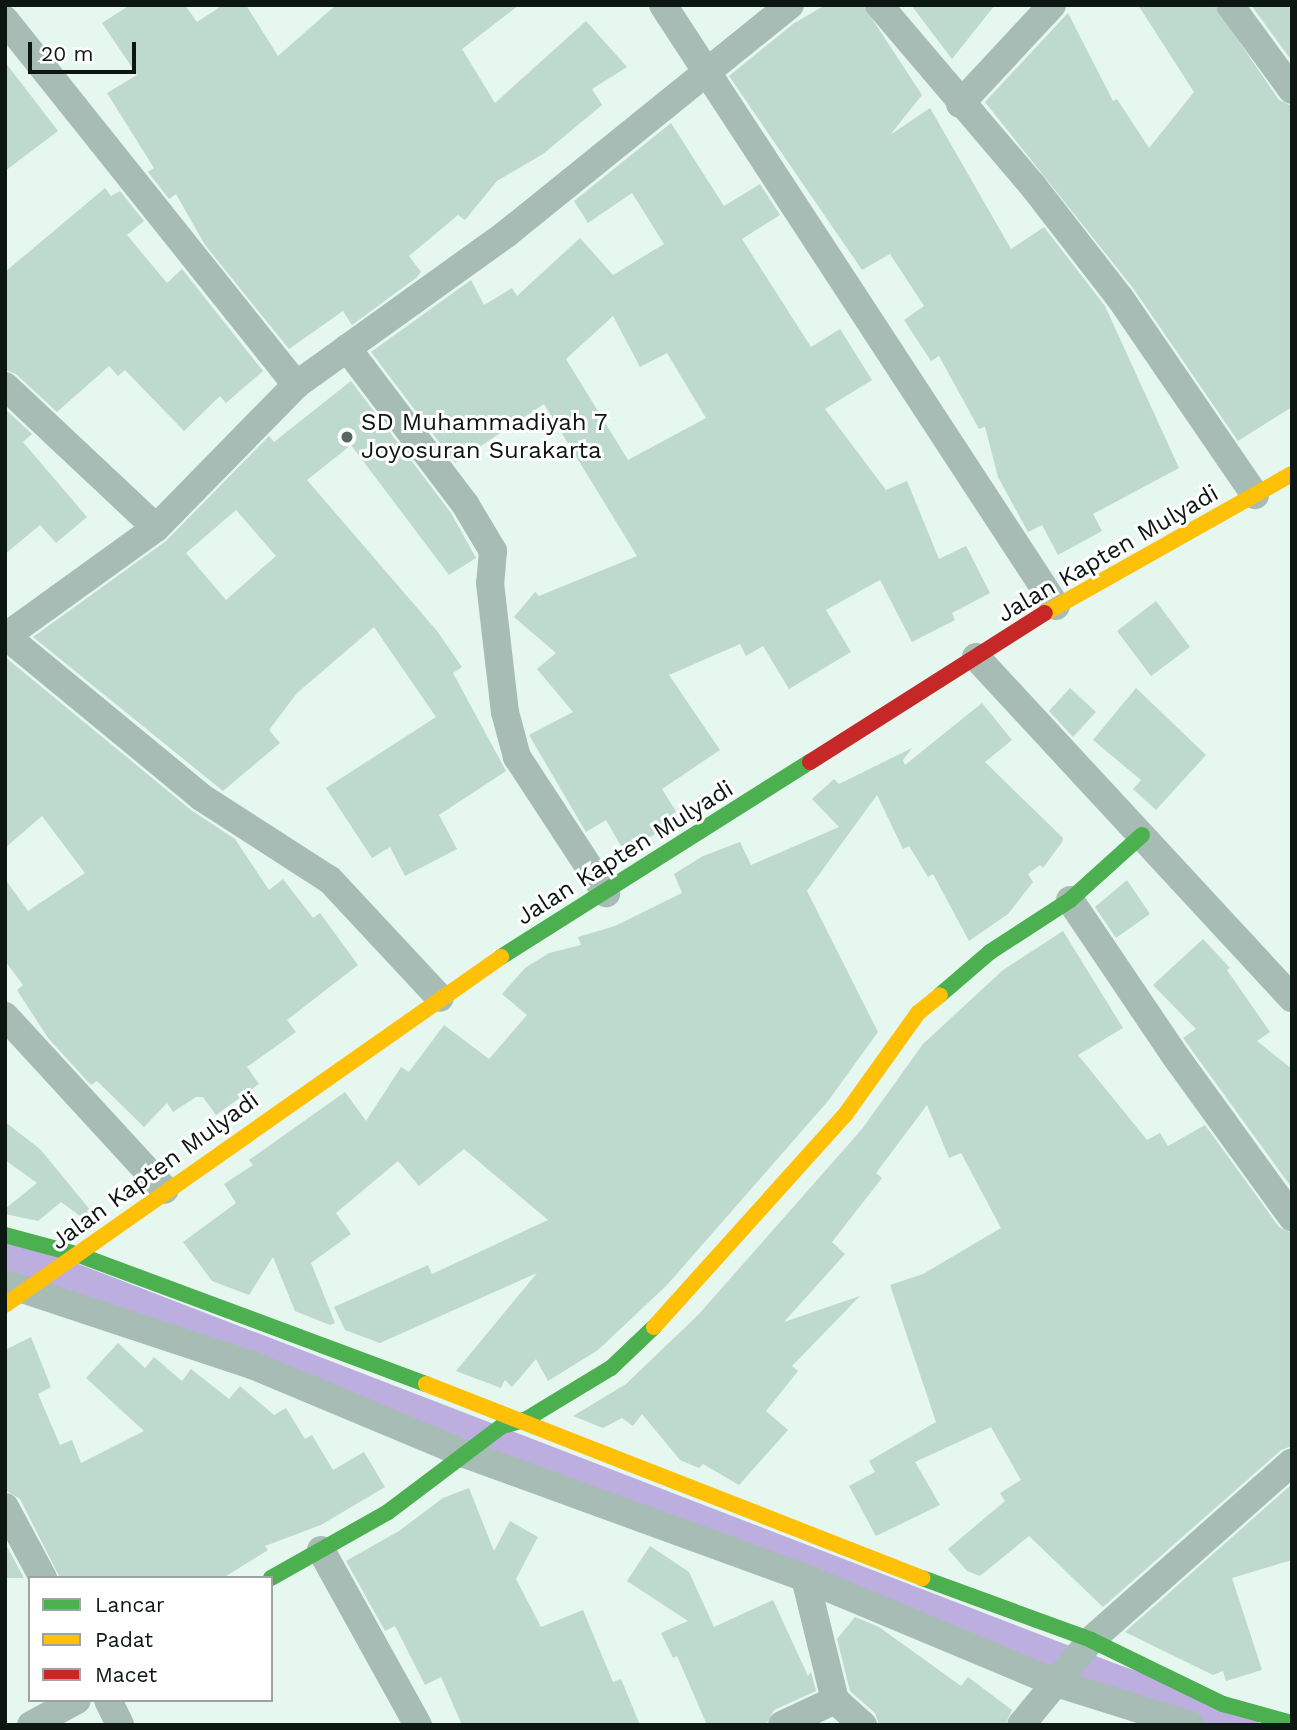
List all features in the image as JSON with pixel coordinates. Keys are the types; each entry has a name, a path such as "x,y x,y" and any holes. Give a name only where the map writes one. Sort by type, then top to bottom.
{"street":[{"path":"663,5 1056,606"},
{"path":"440,998 330,880 201,797 6,636 156,528 296,385 506,234 790,5"},
{"path":"879,5 960,104 1033,186 1121,298 1255,495"},
{"path":"960,104 1052,5"},
{"path":"1230,5 1292,90"},
{"path":"5,20 296,385"},
{"path":"347,348 465,504 493,551 490,583 505,712 517,757 606,893"},
{"path":"5,386 156,528"},
{"name":"Jalan Kapten Mulyadi","path":"17,1291 75,1257 165,1190 440,998 1056,606 1187,537 1292,474"},
{"path":"976,657 1292,998"},
{"path":"273,1577 388,1512 502,1426 525,1420 611,1368 649,1334 845,1115 918,1013 990,952 1070,900 1142,835"},
{"path":"1070,900 1175,1057 1292,1217"},
{"path":"5,1016 165,1190"},
{"path":"5,1235 75,1257 525,1420 789,1529 1088,1646 1223,1704 1292,1723"},
{"path":"17,1291 252,1365 806,1578 1059,1679 1190,1725"},
{"path":"1021,1725 1088,1646 1292,1462"},
{"path":"5,1507 42,1576"},
{"path":"321,1550 418,1725"},
{"path":"806,1578 835,1700 863,1725"},
{"path":"782,1725 835,1700"},
{"path":"31,1725 73,1702"},
{"path":"109,1702 120,1725"}],"building":[{"path":"130,5 185,5 197,22 223,5 246,5 278,56 336,5 519,5 462,49 495,103 586,21 627,67 592,89 602,105 543,154 497,181 465,220 458,215 409,256 421,272 416,278 352,325 343,311 289,349 205,245 176,194 169,199 148,172 154,168 107,93 137,75 102,23"},
{"path":"825,5 863,5 922,95 890,135 930,108 1011,249 1044,227 1105,306 1179,468 1093,514 1102,531 1058,555 1042,525 1028,532 998,477 985,427 979,429 939,356 931,361 904,320 924,306 890,254 862,270 729,76 793,24"},
{"path":"911,5 995,5 952,59"},
{"path":"1138,5 1214,5 1279,100 1292,106 1292,407 1238,441 1133,288 985,102 1068,13 1113,101 1117,99 1149,148 1194,92"},
{"path":"1251,5 1292,5 1292,61"},
{"path":"5,62 58,131 5,171"},
{"path":"671,123 724,206 760,184 780,215 742,239 811,347 840,329 872,380 825,409 886,490 907,481 939,559 966,546 990,593 952,613 955,620 912,642 880,580 826,610 851,652 789,689 763,646 746,656 740,644 669,675 720,750 662,789 680,818 625,853 606,820 586,832 529,735 573,712 537,669 556,653 514,617 535,592 539,596 637,556 544,404 455,463 371,352 471,280 484,305 512,288 517,296 580,238 613,275 664,244 632,193 588,223 574,201","holes":["613,316 640,367 667,353 706,418 628,460 566,359"]},
{"path":"105,188 111,196 120,191 144,221 127,235 167,283 182,269 263,371 226,403 220,396 184,431 125,370 118,376 109,366 57,412 16,374 5,370 5,272"},
{"path":"351,381 451,513 476,558 449,575 351,445 307,480 437,631 462,667 453,673 506,771 439,815 457,849 405,876 390,847 372,858 326,788 436,717 374,627 297,693 269,730 280,743 223,791 33,637 166,541 269,436 274,442","holes":["236,510 276,556 226,600 186,553"]},
{"path":"5,409 32,434 23,442 87,517 56,543 40,525 5,554"},
{"path":"1156,601 1190,647 1151,676 1117,631"},
{"path":"5,657 191,810 235,839 269,890 283,879 313,918 320,913 358,965 287,1020 296,1032 247,1067 259,1084 216,1115 203,1097 196,1097 173,1112 167,1103 144,1127 97,1081 91,1085 48,1038 17,990 23,985 5,961 5,879 28,911 85,873 42,816 5,848"},
{"path":"1070,688 1096,712 1073,737 1049,711"},
{"path":"1136,688 1206,755 1156,810 1133,789 1141,780 1093,740"},
{"path":"982,703 1012,740 985,762 1063,838 1062,842 1043,868 1040,865 1028,874 1033,882 1008,914 969,941 933,874 928,877 909,846 903,849 877,795 807,891 878,1032 828,1101 667,1285 598,1350 548,1381 536,1359 512,1387 505,1380 501,1388 456,1371 537,1273 380,1343 345,1330 334,1307 428,1265 432,1274 548,1220 464,1149 419,1186 398,1161 336,1213 351,1234 311,1263 335,1323 330,1325 295,1311 273,1257 249,1295 212,1281 183,1242 236,1203 224,1184 253,1165 249,1160 345,1092 366,1121 401,1067 409,1072 444,1025 489,1059 527,1015 502,994 525,968 549,953 581,945 578,937 615,926 682,893 674,874 703,856 740,842 751,865 839,827 812,799 834,779 839,784 912,748 903,760 905,765"},
{"path":"1127,880 1150,914 1116,938 1095,907"},
{"path":"1063,931 1123,1028 1078,1055 1147,1140 1160,1133 1168,1146 1205,1125 1279,1227 1292,1233 1292,1446 1281,1450 1103,1607 1029,1536 980,1576 967,1571 948,1549 1005,1501 1000,1493 1021,1480 991,1427 915,1462 940,1505 876,1536 849,1486 875,1472 869,1461 936,1422 890,1285 923,1274 1001,1228 961,1153 949,1158 927,1105 876,1173 882,1178 832,1242 845,1254 784,1322 860,1296 792,1366 798,1371 766,1411 788,1430 739,1485 703,1464 699,1468 680,1460 642,1414 633,1426 622,1418 603,1428 573,1416 626,1384 699,1314 862,1129 923,1044 1003,970"},
{"path":"1203,939 1230,968 1227,970 1270,1032 1257,1041 1292,1069 1292,1188 1183,1038 1196,1029 1153,985"},
{"path":"5,1122 40,1149 91,1211 83,1218 61,1202 38,1221 5,1214 5,1209 37,1183 5,1160"},
{"path":"31,1337 51,1387 38,1394 60,1445 72,1440 81,1463 144,1431 86,1378 118,1343 145,1368 154,1357 182,1381 191,1369 229,1399 240,1386 274,1415 286,1408 305,1439 312,1435 333,1470 364,1452 385,1487 321,1525 265,1546 268,1550 226,1576 59,1576 20,1499 5,1490 5,1350"},
{"path":"1292,1484 1292,1560 1232,1578 1262,1670 1226,1681 1223,1671 1213,1675 1125,1632"},
{"path":"469,1488 494,1551 510,1521 538,1537 516,1579 541,1627 583,1610 613,1682 621,1679 640,1725 462,1725 441,1677 425,1685 395,1626 385,1631 346,1561 399,1531 443,1498"},
{"path":"5,1543 24,1578 5,1578"},
{"path":"650,1546 689,1572 714,1627 773,1600 808,1676 811,1672 816,1691 774,1710 766,1725 707,1725 677,1656 673,1658 661,1633 688,1621 627,1581"},
{"path":"855,1617 879,1627 961,1686 968,1677 1012,1710 1005,1725 879,1725 875,1713 850,1691 837,1639"}],"waterway":[{"path":"5,1256 1110,1682 1220,1719 1240,1722"}],"traffic: fast":[{"path":"501,957 810,762"},
{"path":"940,995 990,952 1070,900 1142,835"},
{"path":"5,1235 79,1255 426,1384"},
{"path":"273,1577 388,1512 502,1426 525,1420 611,1368 654,1327"},
{"path":"922,1578 1091,1640 1223,1704 1292,1723"}],"traffic: slow":[{"path":"1045,613 1292,474"},
{"path":"5,1305 501,957"},
{"path":"654,1327 845,1115 918,1013 940,995"},
{"path":"426,1384 922,1578"}],"traffic: jam":[{"path":"810,762 1045,613"}],"place":[{"name":"SD Muhammadiyah 7 Joyosuran Surakarta","path":"347,437"}]}
